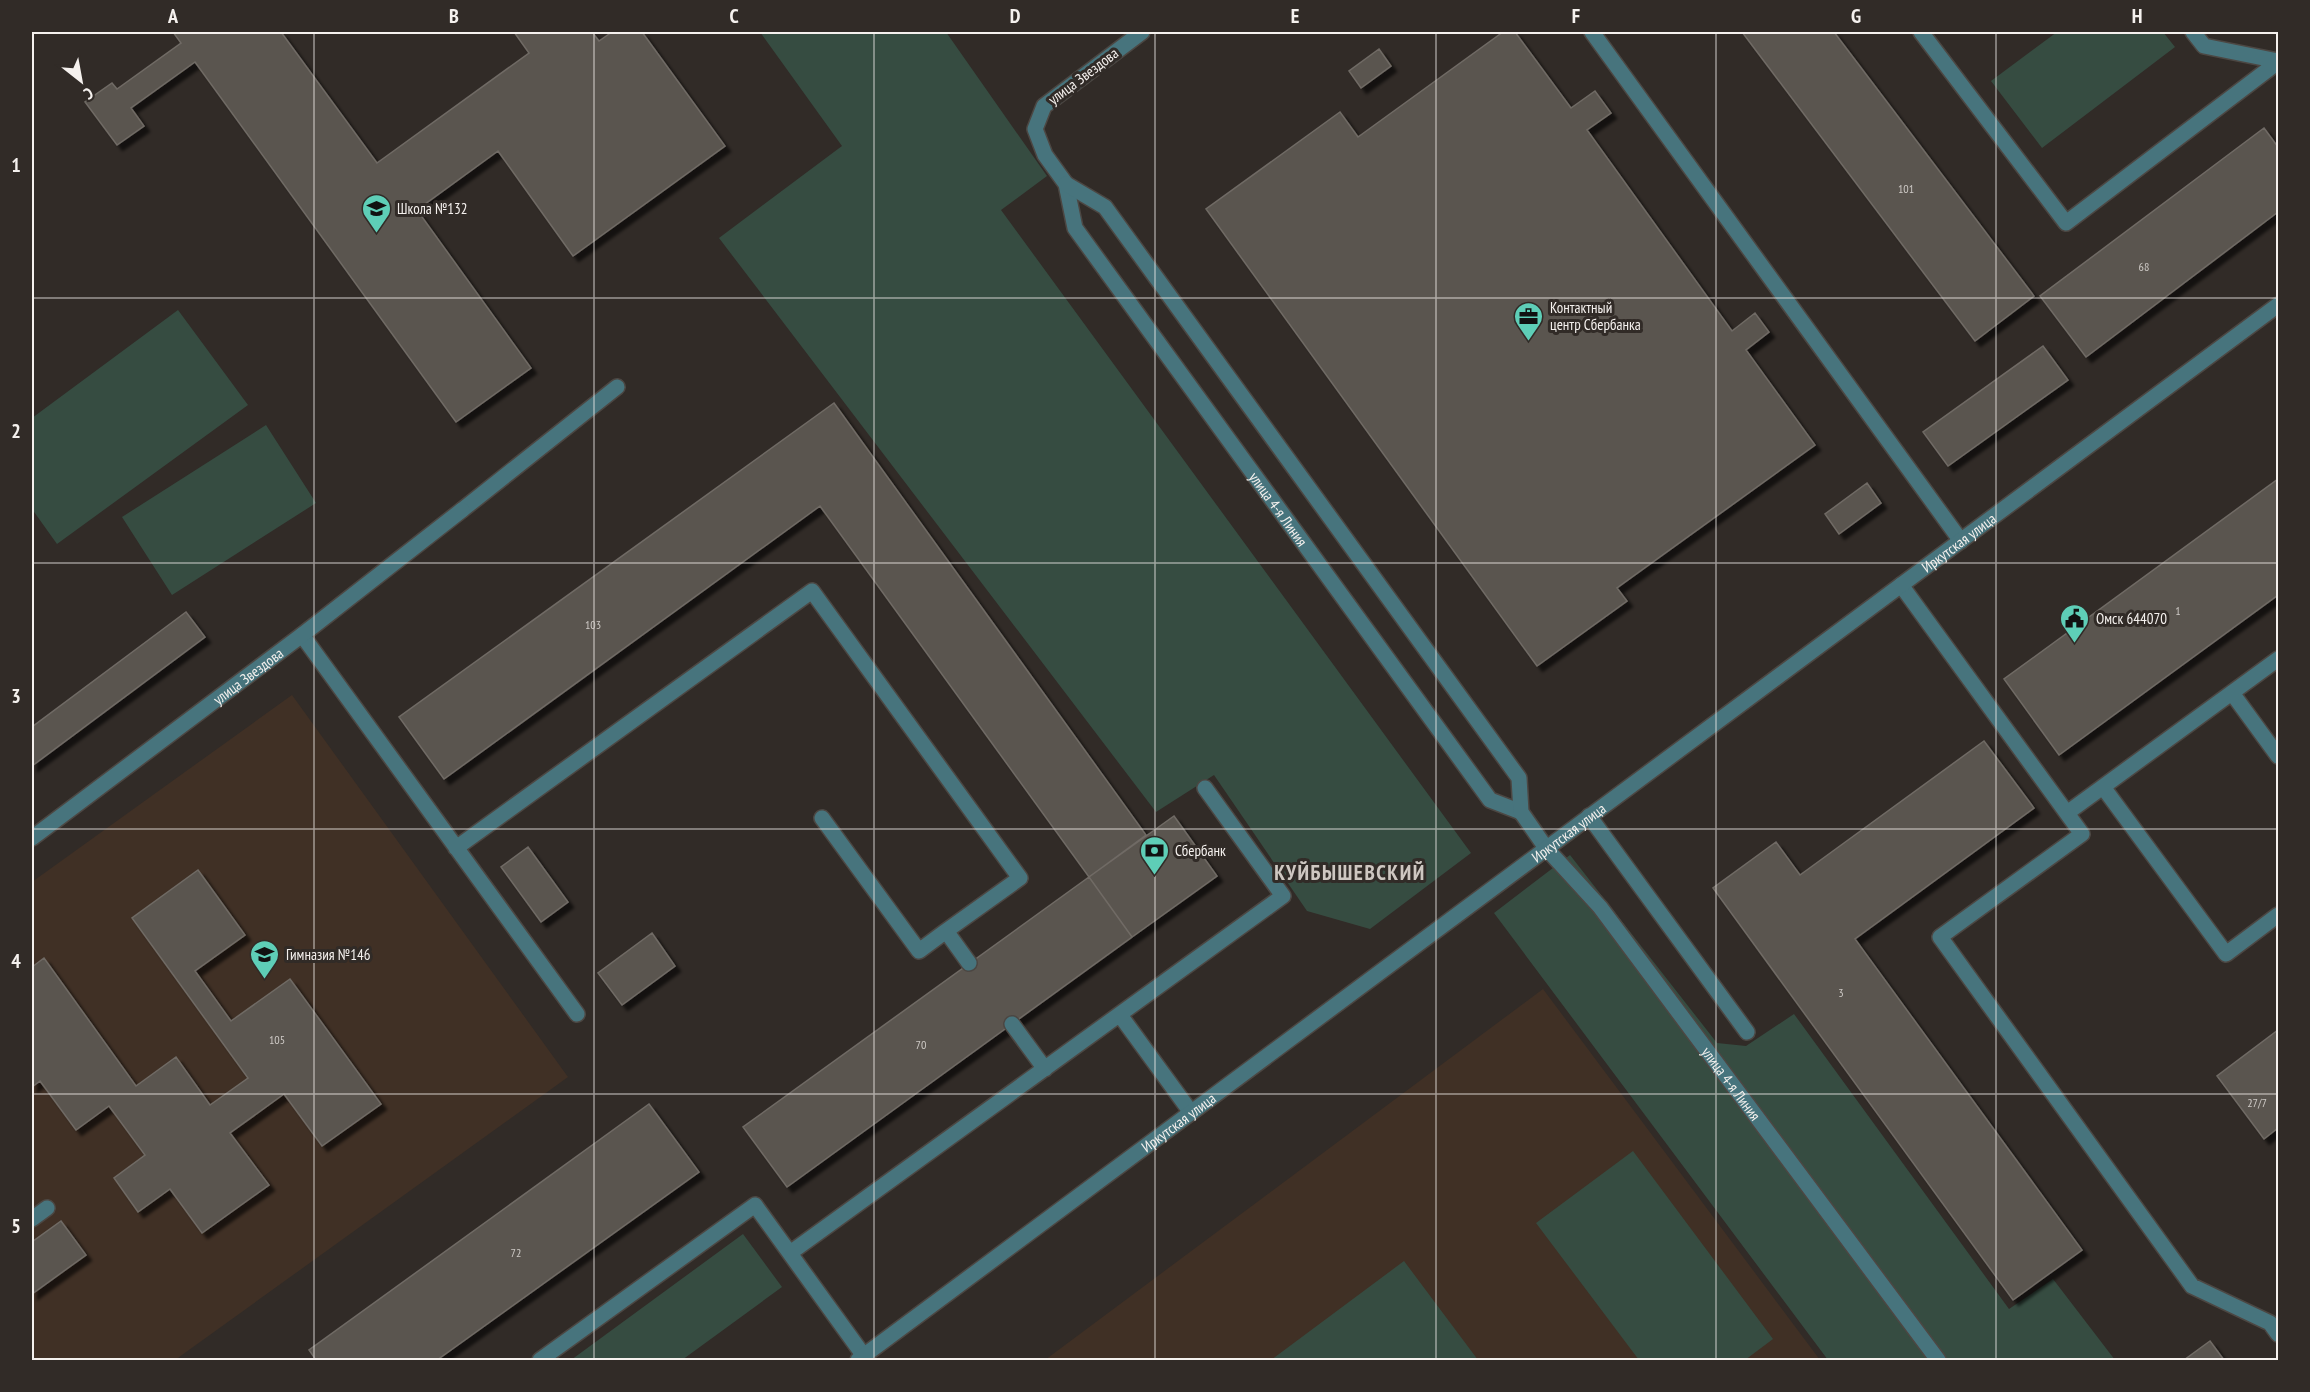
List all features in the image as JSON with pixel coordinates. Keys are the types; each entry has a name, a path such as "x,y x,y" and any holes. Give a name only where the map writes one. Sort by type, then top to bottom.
{"street":[{"name":"улица Звездова","path":"1035,129 1044,106 1142,32"},
{"path":"1592,32 1961,541"},
{"path":"1921,32 2066,223 2278,61"},
{"path":"2193,32 2204,46 2278,61"},
{"name":"улица 4-я Линия","path":"1035,129 1045,155 1066,184 1105,207 1519,778 1521,812 1546,848 1600,907 1938,1360"},
{"name":"улица 4-я Линия","path":"1066,184 1075,228 1419,703 1490,800 1521,812"},
{"name":"Иркутская улица","path":"861,1358 1190,1111 2278,305"},
{"name":"улица Звездова","path":"32,838 302,635 617,387"},
{"path":"1901,585 2082,834 1940,938 2192,1286 2270,1323 2278,1334"},
{"path":"456,848 812,591 1020,878 919,951 822,818"},
{"path":"302,635 577,1014"},
{"path":"2067,813 2278,659"},
{"path":"2232,693 2278,756"},
{"path":"2103,787 2226,954 2278,915"},
{"path":"790,1253 1283,896 1205,788"},
{"path":"1589,816 1747,1032"},
{"path":"946,931 969,963"},
{"path":"1120,1015 1190,1111"},
{"path":"1012,1023 1046,1069"},
{"path":"540,1360 755,1205 861,1358"},
{"path":"32,1219 47,1208"}],"shaded area":[{"name":"Гимназия №146","path":"292,695 568,1077 175,1360 32,1360 32,882"},
{"path":"1543,989 1820,1360 1045,1360"}],"green space":[{"path":"760,32 946,32 1047,176 1001,210 1471,853 1370,929 1307,911 1214,775 1156,812 719,238 842,146"},
{"path":"2057,32 2163,32 2175,47 2042,148 1991,81"},
{"path":"178,310 248,405 57,544 32,509 32,418"},
{"path":"266,425 316,503 172,595 122,517"},
{"path":"1570,855 1717,1043 1746,1046 1794,1014 2009,1309 2053,1279 2115,1360 1828,1360 1494,913"},
{"path":"1633,1151 1773,1339 1745,1360 1639,1360 1536,1223"},
{"path":"743,1234 782,1287 682,1360 571,1360"},
{"path":"1404,1261 1478,1360 1271,1360"}],"building":[{"name":"Школа №132","path":"173,32 281,32 377,163 529,53 514,32 592,32 599,41 612,32 642,32 725,146 573,256 498,151 417,210 531,368 456,422 195,62 131,108 144,126 117,145 85,102 112,83 117,89 181,43"},
{"name":"Контактный центр Сбербанка","path":"1503,32 1515,32 1571,108 1595,91 1611,113 1587,130 1732,331 1755,313 1769,332 1746,350 1815,445 1617,588 1627,601 1537,666 1206,209 1340,112 1358,137"},
{"path":"1742,32 1834,32 2034,296 1975,341"},
{"path":"1379,49 1391,66 1361,88 1349,71"},
{"path":"2264,128 2278,147 2278,212 2086,357 2040,296"},
{"path":"2043,346 2068,380 1948,466 1923,432"},
{"path":"834,403 1146,835 1089,877 820,506 444,779 399,717"},
{"path":"2278,479 2278,595 2059,755 2004,679"},
{"path":"1867,483 1881,503 1839,534 1825,514"},
{"path":"186,612 205,637 32,766 32,727"},
{"path":"1984,741 2034,808 1855,939 2082,1250 2013,1300 1713,888 1776,842 1800,875"},
{"path":"1174,816 1217,876 1132,937 1089,877"},
{"path":"528,847 568,902 541,922 501,867"},
{"path":"198,870 245,935 195,971 231,1021 290,979 381,1104 322,1146 284,1094 230,1133 269,1185 202,1233 170,1189 138,1212 114,1178 145,1155 109,1106 76,1130 40,1081 32,1087 32,967 44,958 136,1086 176,1057 210,1105 248,1078 132,918"},
{"path":"1089,877 1132,937 787,1187 743,1127"},
{"path":"652,933 675,966 622,1005 598,973"},
{"path":"2278,1030 2278,1128 2264,1139 2217,1076"},
{"path":"649,1104 699,1172 437,1360 316,1360 309,1350"},
{"path":"61,1221 86,1255 32,1294 32,1242"},
{"path":"2210,1341 2224,1360 2184,1360"}],"place":[{"name":"Школа №132","path":"376,234"},
{"name":"Контактный центр Сбербанка","path":"1529,342"},
{"name":"Омск 644070","path":"2075,644"},
{"name":"Сбербанк","path":"1154,876"},
{"name":"Гимназия №146","path":"265,980"}],"district":[{"name":"КУЙБЫШЕВСКИЙ","path":"1350,872"}]}
